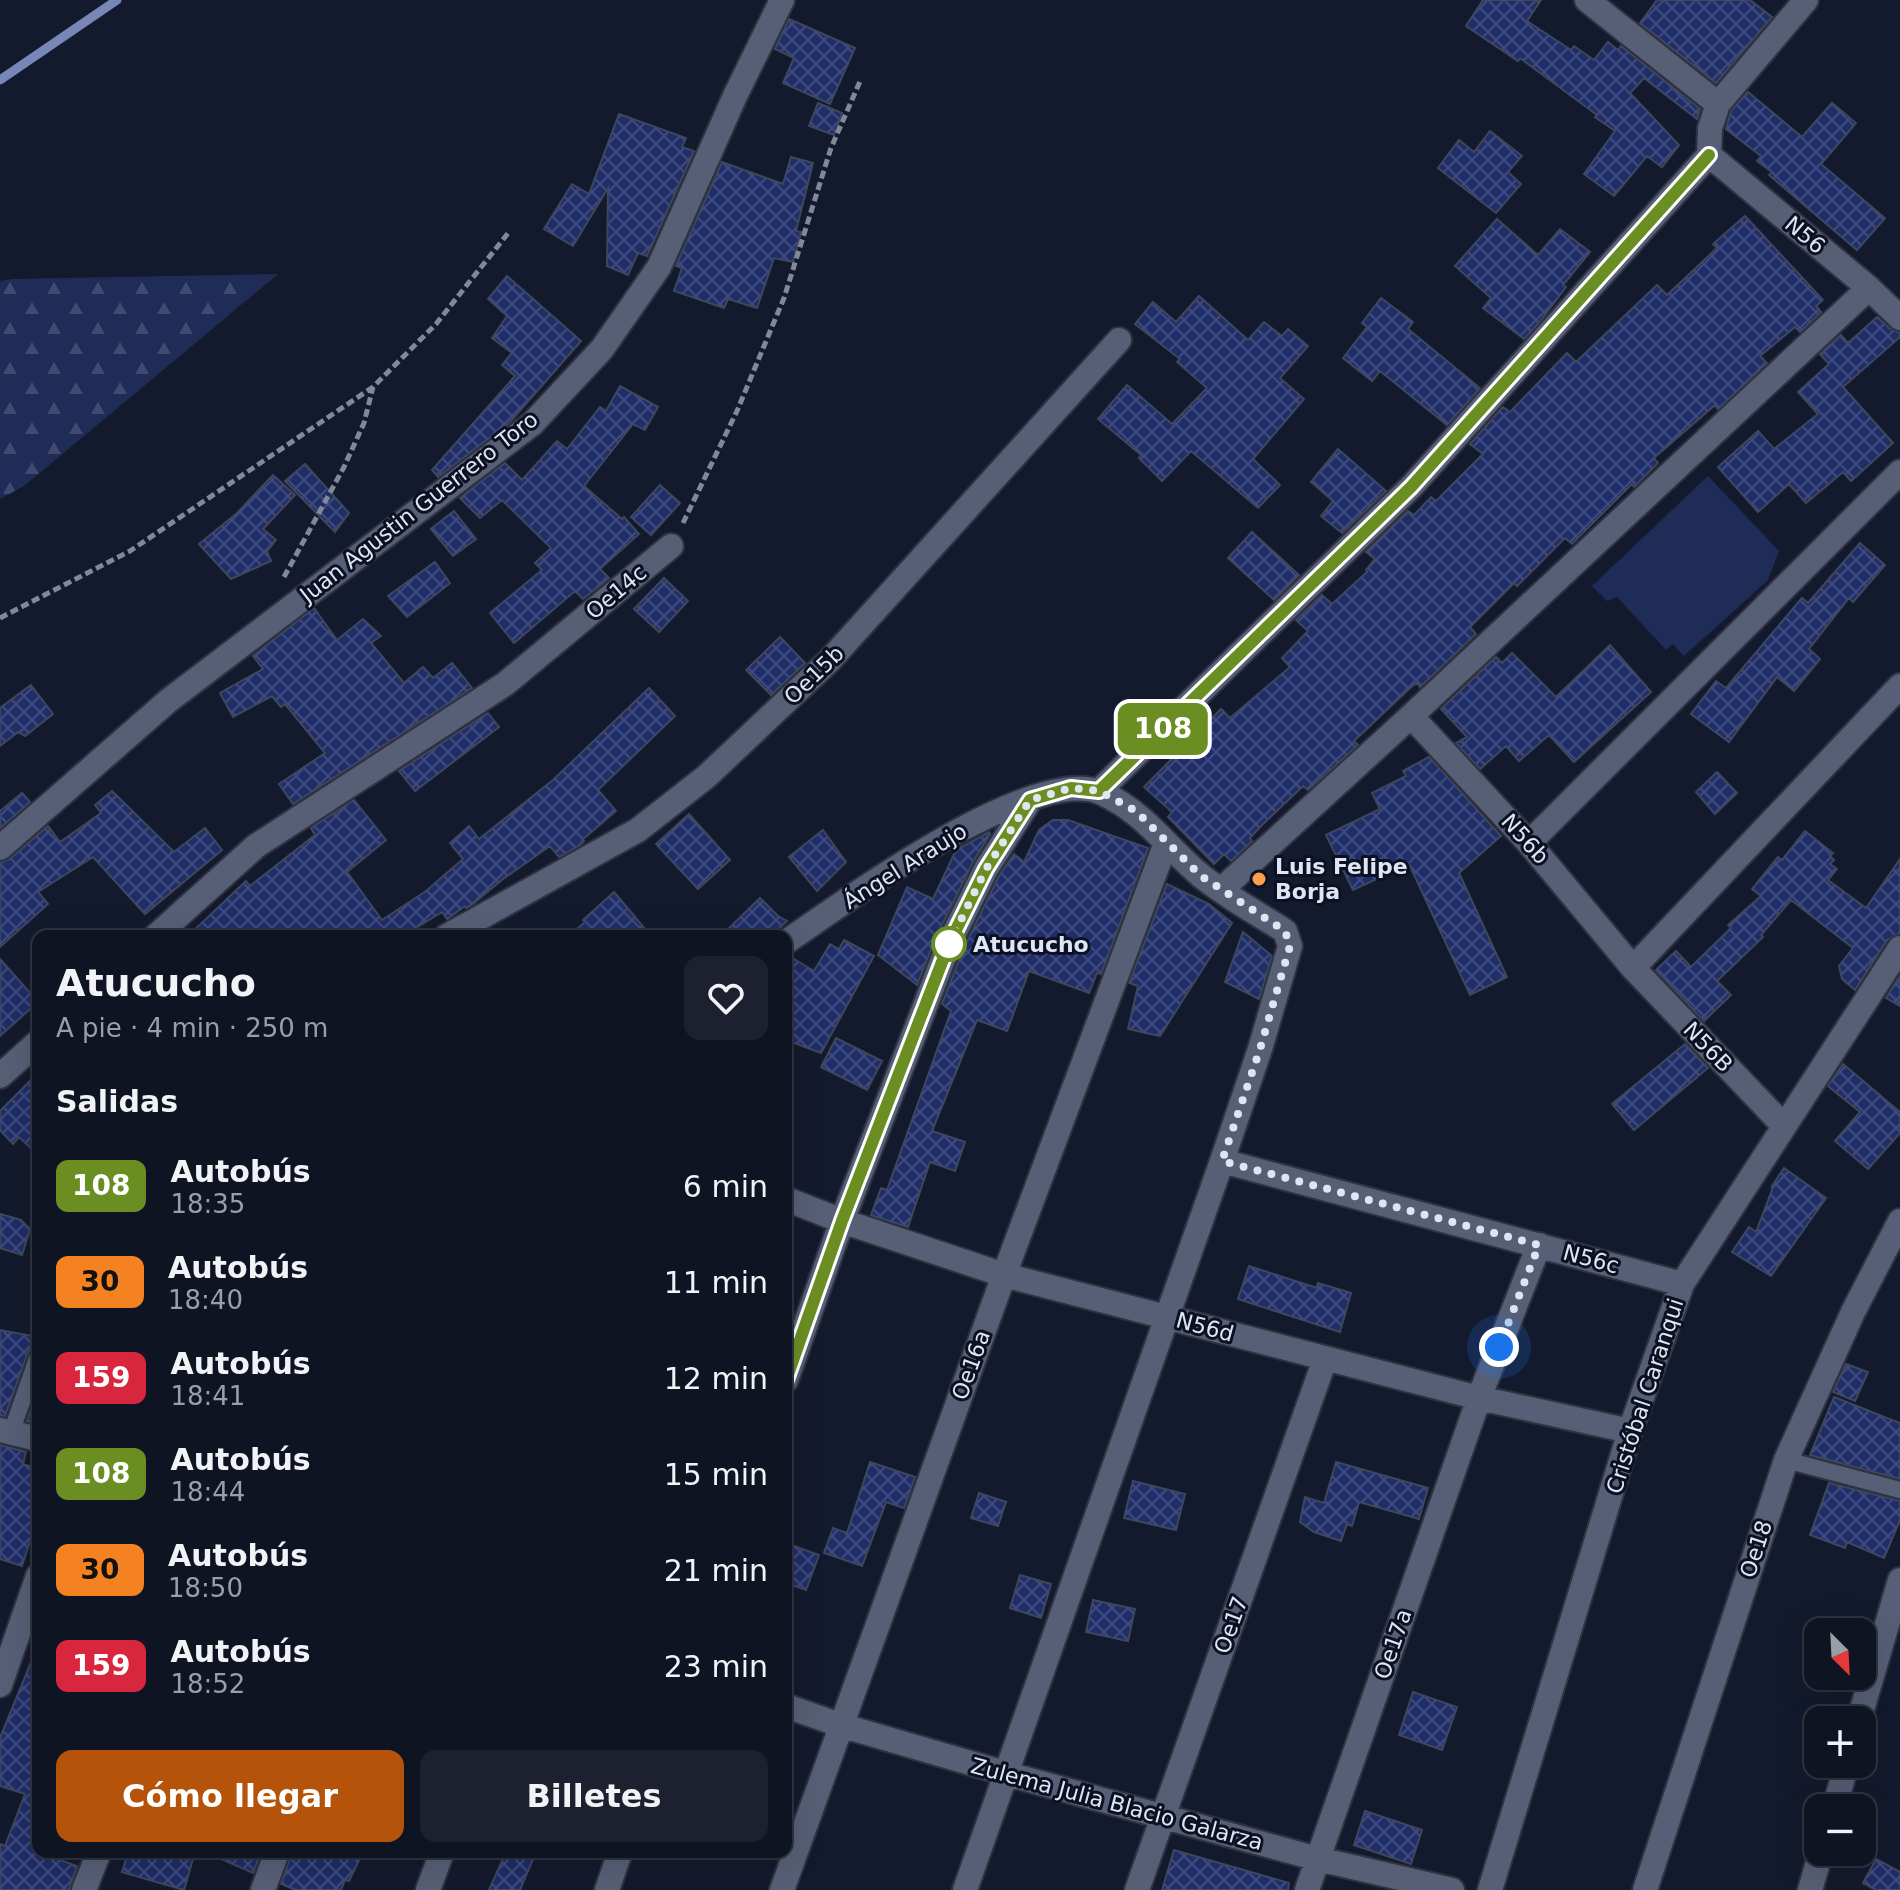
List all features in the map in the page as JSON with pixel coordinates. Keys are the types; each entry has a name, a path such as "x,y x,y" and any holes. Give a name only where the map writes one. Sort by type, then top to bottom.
{"street":[{"name":"Juan Agustin Guerrero Toro","path":"0,848 180,691 532,424 592,360 659,267 735,96 782,0"},
{"path":"1587,0 1718,104"},
{"path":"965,1890 1222,1161 1290,946 1285,931 1201,876 1136,811 1099,791 1411,487 1709,155 1710,128 1718,104 1806,0"},
{"name":"N56","path":"1709,155 1869,288 1900,318"},
{"path":"1222,889 1869,288"},
{"name":"Oe15b","path":"458,930 638,830 707,776 830,660 1119,340"},
{"path":"1529,843 1900,472"},
{"name":"Oe14c","path":"163,930 256,846 505,684 671,546"},
{"path":"1633,968 1900,686"},
{"name":"N56b","path":"1411,716 1529,843 1633,968"},
{"name":"Ángel Araujo","path":"792,938 891,871 964,827 1030,800 1071,788 1099,791"},
{"path":"792,1363 842,1221 949,944 986,869 1030,800"},
{"name":"Oe16a","path":"782,1890 1004,1275 1166,843"},
{"name":"Cristóbal Caranqui","path":"1490,1890 1630,1431 1682,1284 1900,948"},
{"name":"N56B","path":"1633,968 1784,1126"},
{"path":"0,1076 32,1047"},
{"name":"N56c","path":"1222,1161 1682,1284"},
{"name":"N56d","path":"792,1201 1004,1275 1479,1398 1630,1431"},
{"name":"Oe18","path":"1645,1890 1786,1460 1853,1312 1900,1221"},
{"name":"Oe17a","path":"1307,1890 1479,1398 1539,1245"},
{"name":"Oe17","path":"1137,1890 1325,1359"},
{"path":"6,1432 32,1438"},
{"path":"1863,1706 1900,1580"},
{"path":"0,1685 32,1593"},
{"name":"Zulema Julia Blacio Galarza","path":"792,1708 1008,1774 1318,1859 1452,1890"},
{"path":"84,1890 97,1858"},
{"path":"263,1890 275,1858"},
{"path":"428,1890 440,1858"},
{"path":"607,1890 618,1858"},
{"path":"1810,1890 1817,1866"}],"lane":[{"path":"6,1432 32,1370"},
{"path":"1786,1460 1900,1490"}],"path":[{"path":"671,546 737,411 784,298 831,148 861,79"},
{"path":"0,618 130,551 373,387 436,324 509,232"},
{"path":"283,579 344,467 364,423 373,387"}],"green space":[{"path":"278,274 24,486 0,499 0,281"},
{"path":"1708,476 1779,551 1768,580 1684,656 1673,644 1666,650 1617,597 1607,601 1592,586"}],"building":[{"path":"1483,0 1541,0 1527,21 1571,50 1574,46 1594,60 1608,42 1618,50 1621,46 1700,109 1697,119 1644,78 1630,93 1679,145 1662,167 1647,156 1614,196 1584,174 1615,131 1520,58 1518,61 1466,26"},
{"path":"1657,0 1750,0 1772,17 1716,83 1640,23"},
{"path":"789,19 855,48 830,104 783,83 794,58 775,49"},
{"path":"1748,92 1802,137 1832,103 1856,123 1821,164 1885,218 1857,250 1769,175 1772,172 1757,161 1761,156 1726,129 1731,111"},
{"path":"818,103 842,113 834,135 809,126"},
{"path":"619,114 686,138 682,147 694,151 647,256 638,253 628,275 607,266 608,188 573,246 544,229 572,184 589,194"},
{"path":"1490,131 1522,156 1508,172 1521,184 1496,213 1438,168 1459,140 1474,152"},
{"path":"791,157 813,163 796,231 801,232 793,262 774,258 757,308 728,299 724,308 674,291 682,268 676,266 722,162 783,184"},
{"path":"1745,216 1823,300 1816,306 1821,312 1800,332 1795,327 1760,356 1767,363 1718,409 1715,405 1654,458 1658,463 1634,487 1632,484 1572,544 1565,538 1517,586 1514,583 1470,627 1476,634 1420,687 1417,683 1411,687 1354,741 1358,745 1308,790 1303,786 1261,826 1250,838 1252,841 1231,861 1224,854 1214,864 1168,817 1172,812 1144,787 1221,709 1230,718 1290,667 1282,658 1308,631 1296,620 1322,595 1332,604 1367,572 1375,559 1366,552 1408,511 1414,515 1431,497 1436,501 1483,454 1470,444 1503,407 1510,412 1567,353 1576,362 1657,285 1667,295 1717,248 1713,244"},
{"path":"1497,219 1538,255 1560,229 1590,252 1524,339 1483,308 1491,298 1455,266"},
{"path":"507,276 581,341 510,422 438,477 432,470 515,376 502,365 512,353 492,338 507,316 488,299"},
{"path":"1199,296 1248,340 1264,322 1282,336 1288,329 1308,346 1280,378 1304,399 1253,459 1280,485 1258,508 1191,451 1162,481 1139,458 1141,455 1098,419 1127,385 1172,424 1207,388 1177,362 1180,359 1135,324 1153,302 1176,322"},
{"path":"1381,298 1413,322 1408,329 1480,388 1447,425 1380,371 1372,381 1343,358 1367,327 1362,323"},
{"path":"1877,317 1890,329 1900,333 1900,337 1843,387 1893,443 1851,481 1843,472 1806,503 1789,484 1758,512 1718,467 1758,431 1774,449 1818,414 1798,392 1829,364 1820,354 1841,335 1848,343"},
{"path":"620,386 658,407 645,430 633,424 584,486 622,519 624,517 639,534 600,569 609,578 583,599 575,591 514,643 490,613 542,570 535,563 551,548 502,500 480,518 460,498 505,463 522,480 557,441 567,449 600,407 606,411"},
{"path":"1338,449 1386,491 1342,533 1321,516 1333,501 1311,482"},
{"path":"305,464 349,513 335,532 285,481"},
{"path":"273,475 295,495 263,529 276,540 267,551 271,561 231,579 199,544 237,513"},
{"path":"660,485 680,503 651,535 631,517"},
{"path":"454,511 476,539 453,556 431,529"},
{"path":"1252,532 1299,575 1274,600 1228,558"},
{"path":"1860,543 1885,565 1853,602 1849,598 1809,649 1820,659 1794,691 1777,677 1729,742 1691,714 1716,681 1726,688 1802,598 1808,603"},
{"path":"435,562 450,583 407,617 388,596"},
{"path":"664,578 688,601 659,632 634,609"},
{"path":"314,608 337,640 363,619 381,636 371,643 404,683 423,667 433,678 452,663 472,688 293,804 279,784 325,753 285,704 281,707 272,696 233,717 220,693 263,669 253,656"},
{"path":"780,637 805,663 771,695 746,670"},
{"path":"1610,645 1651,692 1574,762 1549,735 1519,761 1506,746 1480,769 1456,743 1467,737 1441,709 1496,657 1502,663 1512,653 1556,697"},
{"path":"31,685 53,714 25,736 18,732 0,746 0,708"},
{"path":"649,688 675,716 598,790 616,811 580,845 559,857 550,846 473,904 447,919 442,912 413,930 194,930 246,881 250,886 315,835 311,828 354,800 386,840 347,872 382,920 426,891 463,859 450,843 469,826 479,839 553,780"},
{"path":"488,713 499,727 415,791 399,771"},
{"path":"1429,757 1501,836 1459,873 1507,977 1470,995 1409,864 1353,890 1326,835 1380,809 1372,793 1406,776 1403,771"},
{"path":"1717,772 1737,793 1715,814 1696,792"},
{"path":"112,791 174,852 205,828 222,850 145,914 93,857 38,892 48,904 0,947 0,863 10,859 48,826 60,842 101,813 95,805"},
{"path":"22,793 30,802 0,828 0,811"},
{"path":"689,814 730,860 698,889 656,844"},
{"path":"1053,820 1068,820 1148,848 1101,974 1097,973 1089,993 1029,971 1007,1031 977,1020 932,1131 965,1142 955,1171 930,1162 908,1227 871,1215 881,1188 887,1190 951,1011 942,1004 963,950 999,876 1014,854 1024,862 1039,830"},
{"path":"823,830 846,862 817,891 789,857"},
{"path":"1805,831 1833,853 1830,856 1834,860 1830,864 1837,869 1828,880 1866,908 1900,859 1900,933 1887,940 1855,990 1842,979 1839,966 1853,948 1791,900 1761,935 1763,937 1717,981 1731,995 1704,1021 1656,970 1676,951 1691,967 1731,928 1728,925 1761,896 1752,889 1778,857 1782,860"},
{"path":"989,832 936,937 917,985 878,955 907,887 933,899 956,850"},
{"path":"1167,884 1209,904 1232,923 1160,1036 1128,1029 1138,986 1129,983"},
{"path":"614,892 646,930 576,930 585,922 583,920"},
{"path":"760,898 787,921 777,930 727,930"},
{"path":"1243,932 1272,956 1259,999 1225,982"},
{"path":"844,940 874,956 821,1053 792,1042 792,958 814,971 830,944 839,949"},
{"path":"0,959 32,995 32,1007 0,1036"},
{"path":"1900,976 1900,1006 1886,998"},
{"path":"836,1038 882,1061 867,1090 821,1067"},
{"path":"1685,1044 1708,1068 1634,1130 1612,1104"},
{"path":"1843,1064 1900,1112 1900,1133 1868,1169 1835,1141 1860,1112 1828,1086"},
{"path":"32,1079 32,1149 19,1137 13,1144 0,1130 0,1111"},
{"path":"1784,1168 1826,1198 1771,1276 1732,1252 1749,1227 1756,1232 1772,1186"},
{"path":"0,1214 21,1220 30,1229 22,1255 0,1248"},
{"path":"1249,1266 1317,1288 1318,1283 1351,1293 1340,1332 1238,1299"},
{"path":"0,1330 32,1336 32,1347 5,1416 0,1415"},
{"path":"1846,1364 1868,1372 1855,1401 1833,1392"},
{"path":"1834,1397 1900,1423 1900,1479 1810,1455"},
{"path":"0,1445 26,1452 23,1464 32,1467 32,1535 22,1566 0,1559"},
{"path":"870,1462 915,1477 904,1508 886,1502 862,1566 824,1553 833,1528 847,1533"},
{"path":"1336,1462 1428,1488 1419,1519 1359,1502 1352,1526 1347,1524 1341,1541 1314,1532 1300,1522 1305,1497 1324,1503"},
{"path":"1133,1481 1185,1494 1176,1530 1124,1518"},
{"path":"1829,1483 1900,1501 1900,1520 1884,1558 1847,1542 1845,1548 1810,1535"},
{"path":"979,1493 1006,1502 998,1526 971,1518"},
{"path":"792,1545 819,1555 806,1590 792,1585"},
{"path":"1020,1575 1051,1584 1041,1618 1010,1608"},
{"path":"1093,1600 1135,1609 1128,1641 1086,1632"},
{"path":"32,1660 32,1858 55,1858 77,1866 69,1890 0,1890 0,1844 5,1846 25,1794 0,1786 0,1738"},
{"path":"1413,1692 1457,1707 1442,1750 1399,1735"},
{"path":"1365,1811 1422,1830 1411,1864 1354,1845"},
{"path":"1174,1850 1289,1883 1288,1890 1162,1890"},
{"path":"126,1858 193,1858 184,1890 122,1872"},
{"path":"219,1858 259,1858 253,1873"},
{"path":"290,1858 360,1858 341,1890 296,1890 281,1884"},
{"path":"503,1858 533,1858 520,1890 489,1890"},
{"path":"1876,1859 1900,1872 1900,1890 1876,1890 1863,1883 1872,1866 1876,1866"}],"waterway":[{"path":"0,80 117,0"}],"bus line":[{"name":"108","path":"792,1363 842,1221 949,944 986,869 1030,800 1071,788 1099,791 1411,487 1709,155"}],"place":[{"name":"Luis Felipe Borja","path":"1259,879"},
{"name":"Atucucho","path":"949,944"}],"route":[{"path":"949,944 986,869 1030,800 1071,788 1099,791 1136,811 1201,876 1285,931 1290,946 1260,1049 1222,1161 1539,1245 1499,1347"}]}
